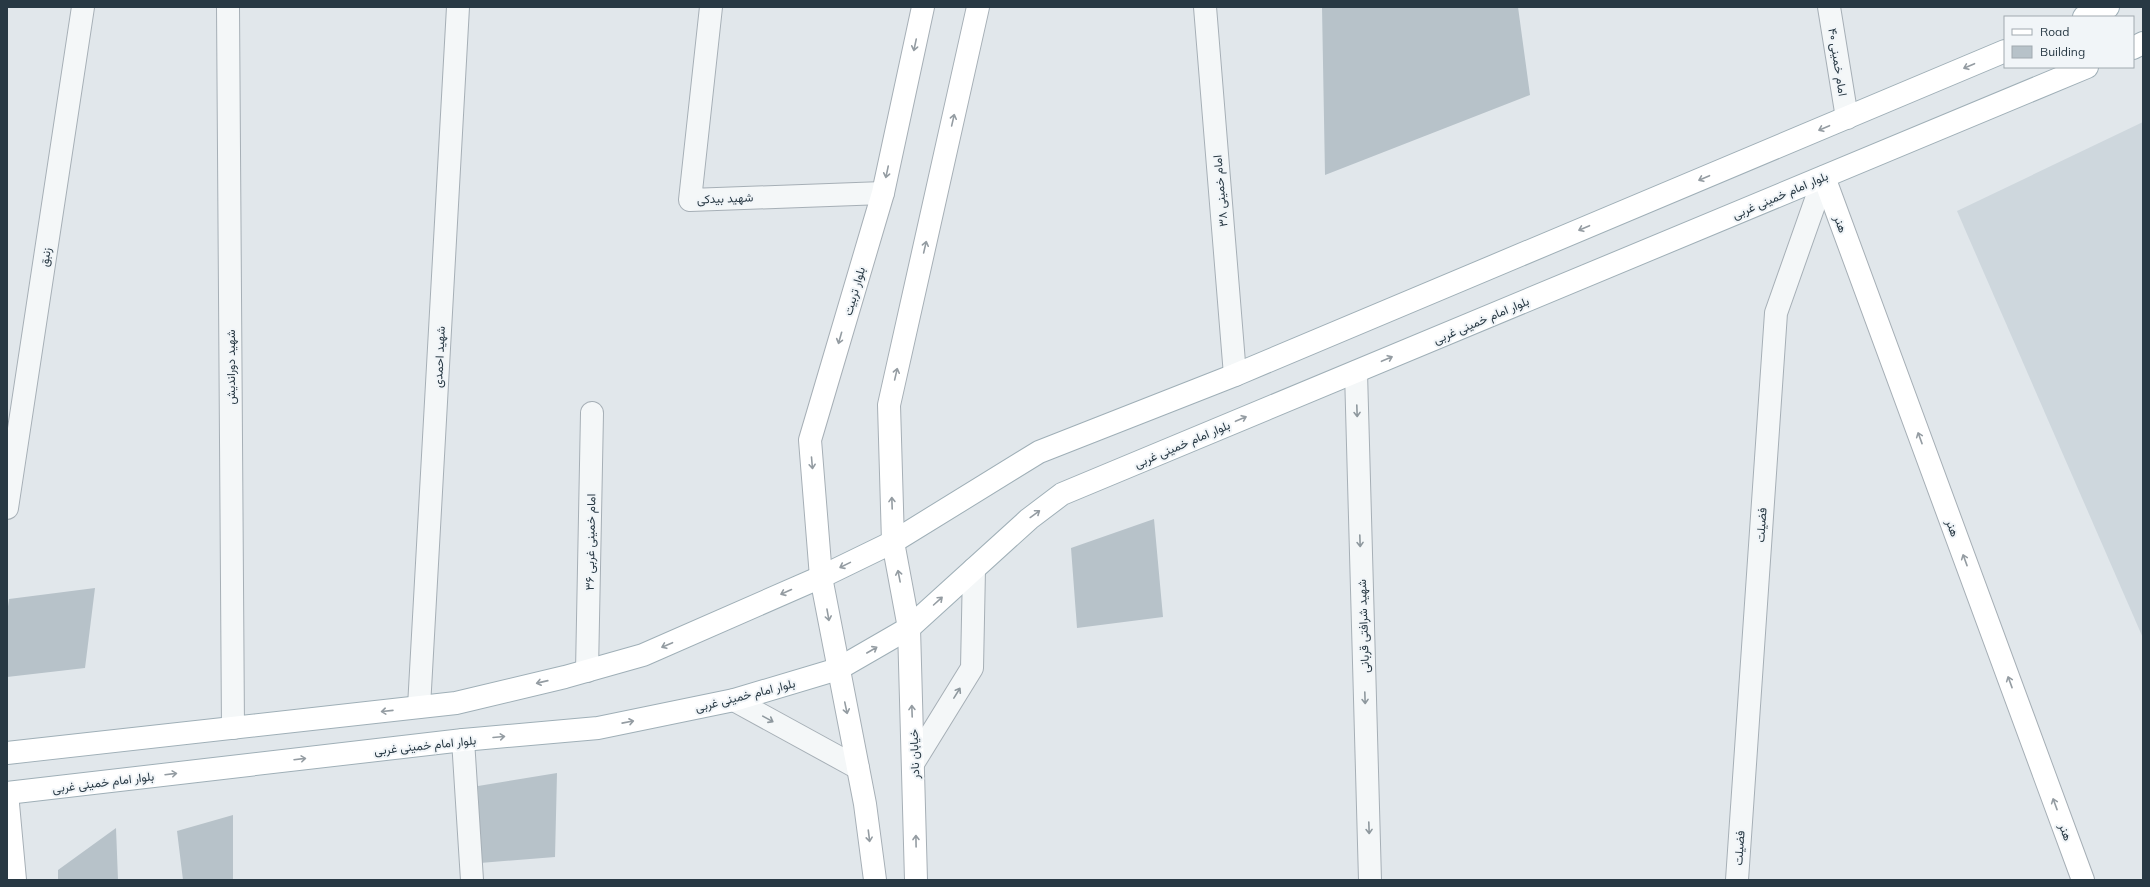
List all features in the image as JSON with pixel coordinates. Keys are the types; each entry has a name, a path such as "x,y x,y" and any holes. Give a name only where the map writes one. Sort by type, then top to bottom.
{"main road":[{"name":"بلوار تربیت","path":"838,670 821,576 810,440 883,193 923,7"},
{"path":"893,542 889,405 978,7"},
{"path":"2086,16 2108,7"},
{"path":"7,753 456,703 587,671 643,655 821,576 893,542 1039,452 1235,375 2004,51"},
{"name":"بلوار امام خمینی غربی","path":"7,793 463,740 598,728 734,700 838,670 909,628 1029,519 1062,494 2085,68"},
{"name":"هنر","path":"1824,177 2083,880"},
{"name":"خیابان نادر","path":"893,542 909,628 914,762 916,880"},
{"path":"838,670 858,768 875,880"},
{"path":"7,793 15,880"}],"street":[{"name":"زنبق","path":"7,508 84,7"},
{"name":"شهید دوراندیش","path":"228,7 233,728"},
{"name":"شهید احمدی","path":"420,707 458,7"},
{"name":"شهید بیدکی","path":"711,7 690,200 883,193"},
{"name":"۳۸ امام خمینی","path":"1205,7 1235,375"},
{"name":"امام خمینی ۴۰","path":"1829,7 1847,118"},
{"name":"فضیلت","path":"1737,880 1776,313 1824,177"},
{"name":"شهید شرافتی قربانی","path":"1356,372 1370,880"},
{"name":"امام خمینی غربی ۳۶","path":"587,671 592,413"},
{"path":"914,762 972,668 974,569"},
{"path":"734,700 858,768"},
{"path":"463,740 472,880"}],"shaded area":[{"path":"2143,122 2143,638 1957,211"}],"building":[{"path":"1322,7 1518,7 1530,95 1325,175"},
{"path":"1154,519 1163,617 1077,628 1071,548"},
{"path":"95,588 85,668 7,677 7,614 9,599"},
{"path":"557,773 555,857 480,863 478,786"},
{"path":"233,815 233,880 183,880 177,831"},
{"path":"116,828 118,880 58,880 58,870"}]}
